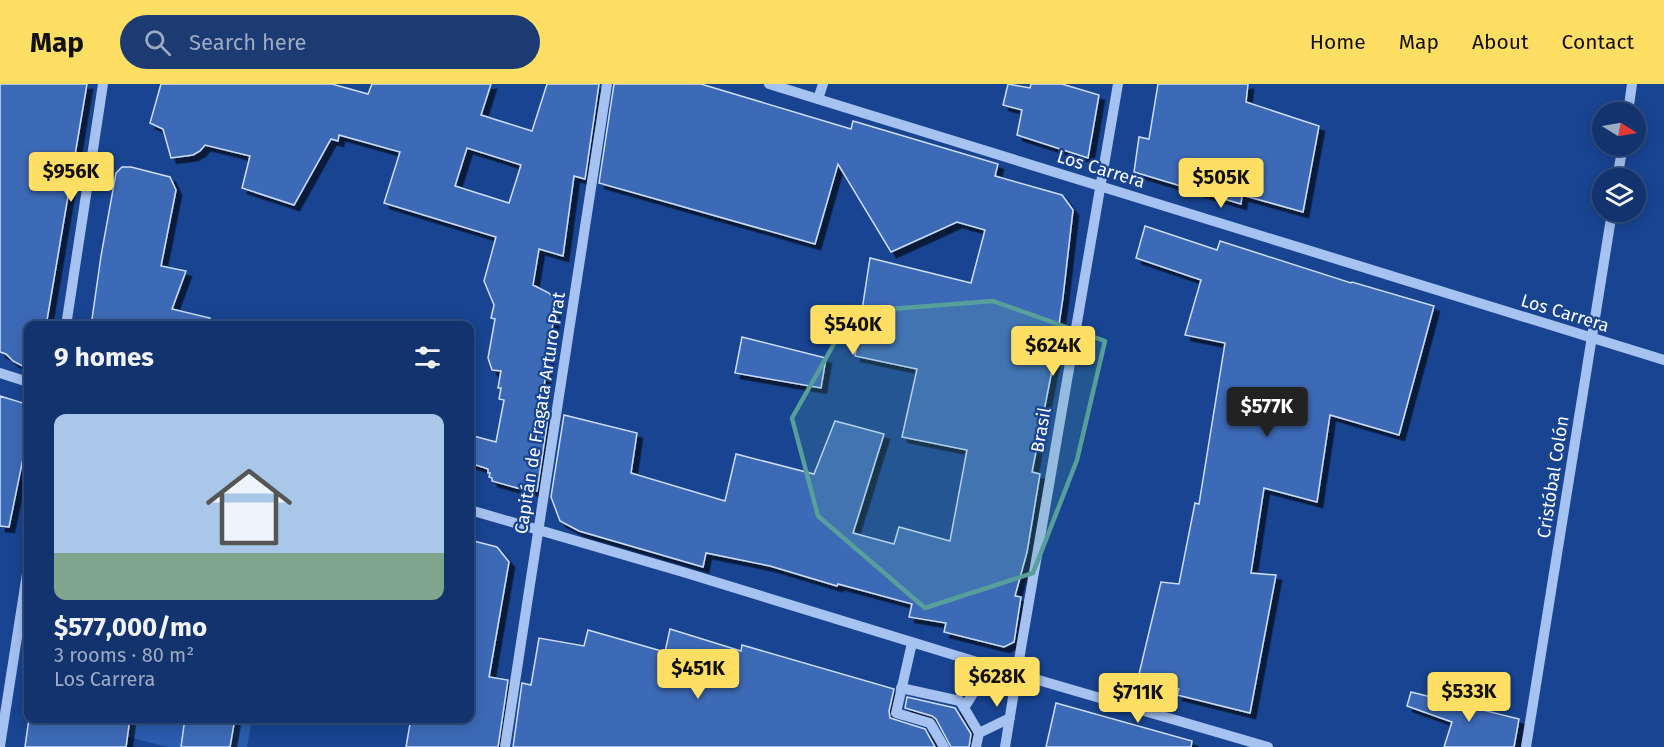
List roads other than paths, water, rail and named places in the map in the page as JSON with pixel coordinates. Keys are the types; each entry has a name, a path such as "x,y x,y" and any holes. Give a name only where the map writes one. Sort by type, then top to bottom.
{"street":[{"path":"67,321 103,84"},
{"name":"Capitán de Fragata Arturo Prat","path":"505,747 607,84"},
{"name":"Los Carrera","path":"769,84 1664,360"},
{"path":"818,99 823,84"},
{"name":"Brasil","path":"1005,747 1118,84"},
{"path":"1629,102 1632,84"},
{"name":"Cristóbal Colón","path":"1526,747 1610,222"},
{"path":"0,373 24,381"},
{"path":"474,511 1268,747"},
{"path":"0,746 24,593"},
{"path":"912,643 896,713 930,723 944,747"},
{"path":"964,708 990,666"},
{"path":"902,688 960,701 979,733 976,747"},
{"path":"979,733 1010,718"}]}
